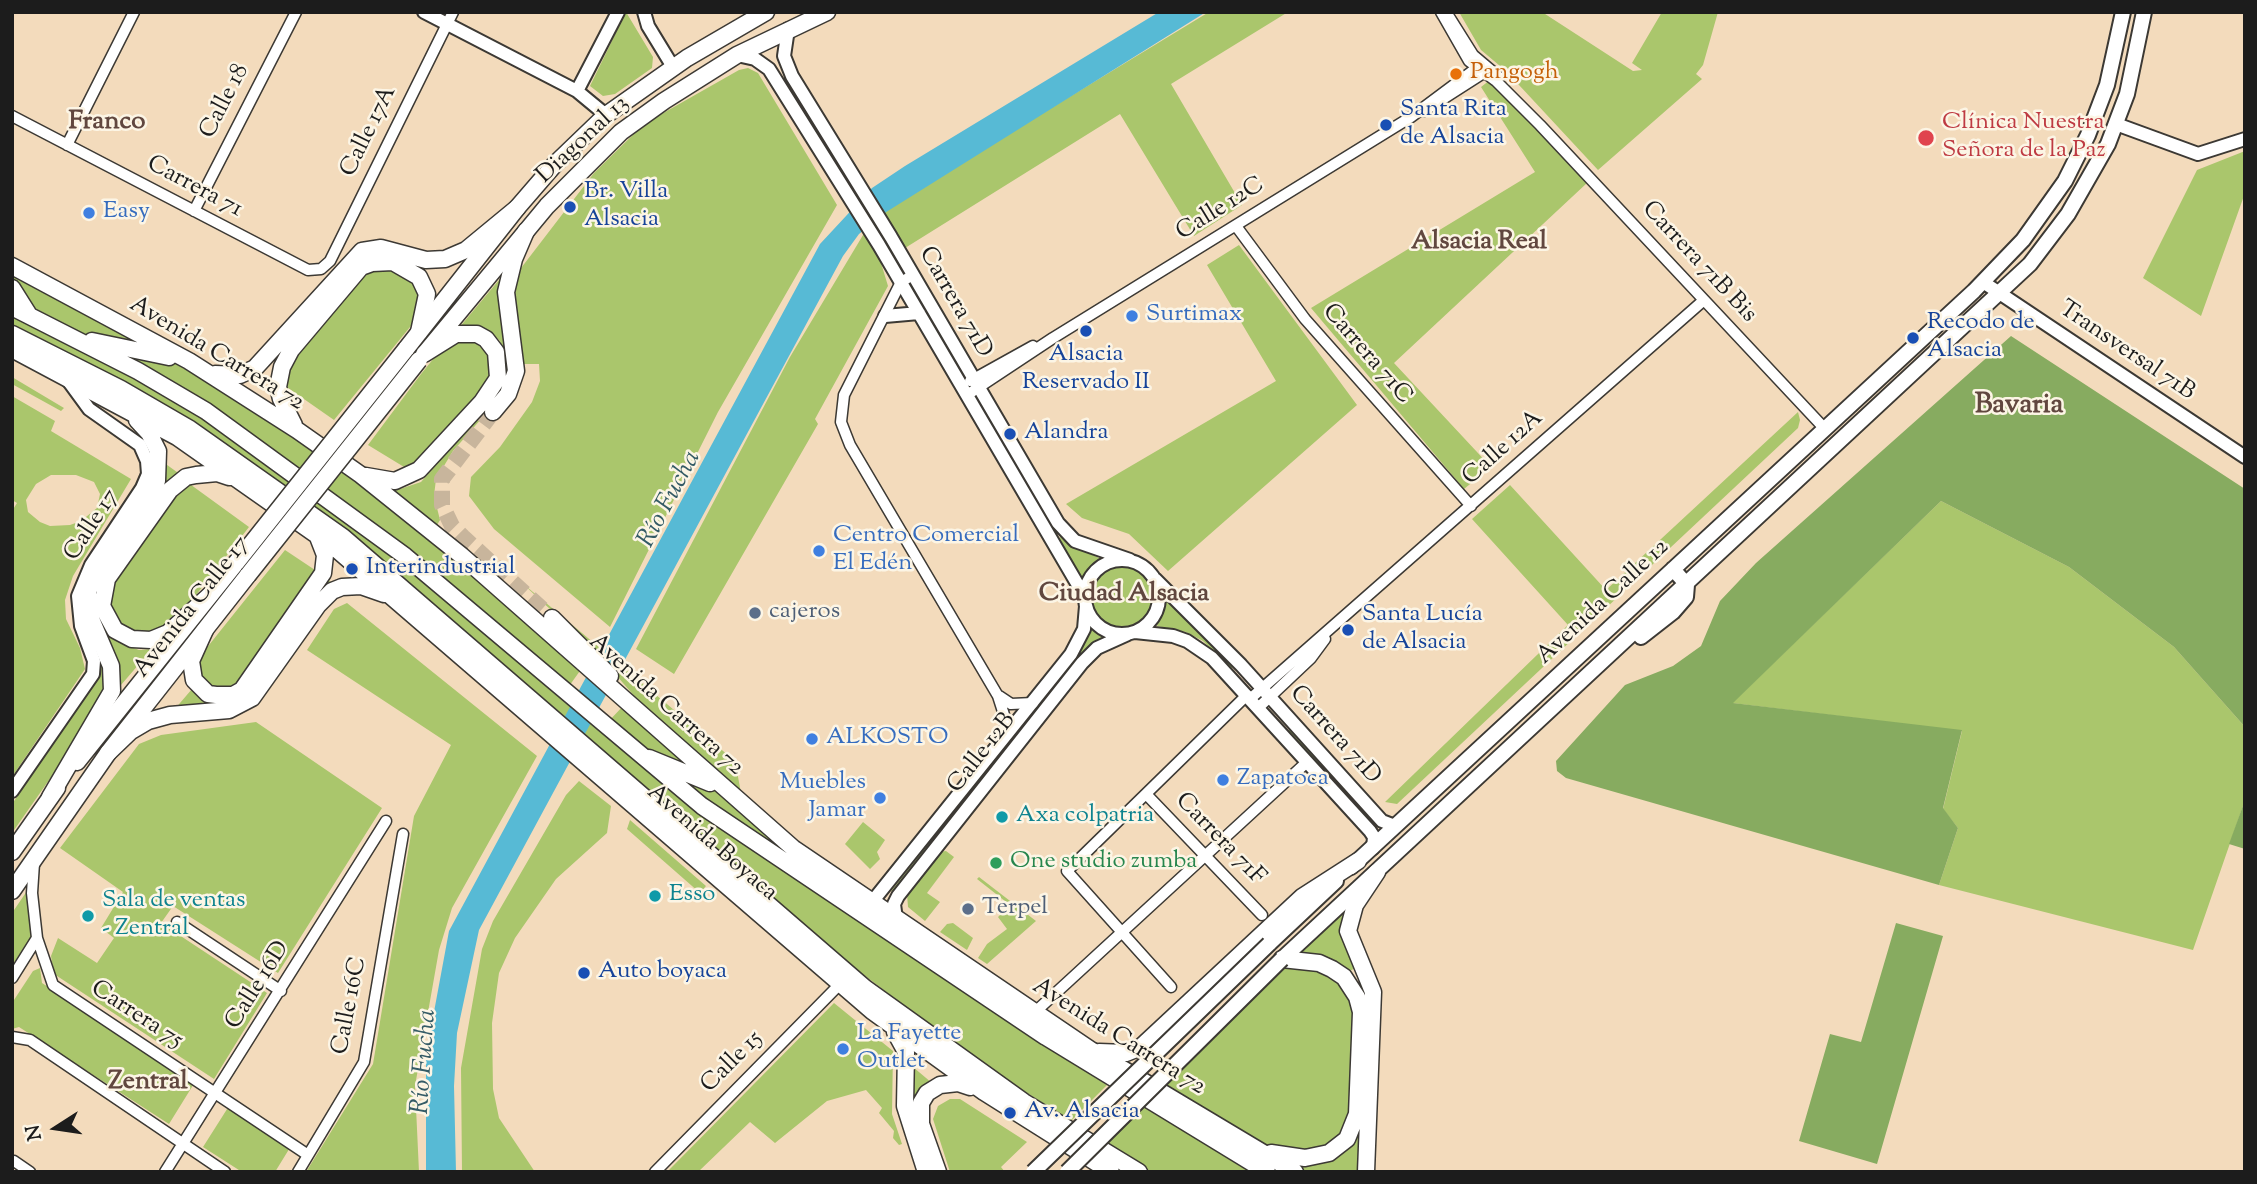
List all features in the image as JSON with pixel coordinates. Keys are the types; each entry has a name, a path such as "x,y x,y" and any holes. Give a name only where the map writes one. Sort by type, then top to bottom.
{"main road":[{"name":"Diagonal 13","path":"416,354 419,332 555,164 606,115 673,67 736,27 766,12"},
{"name":"Diagonal 13","path":"416,354 586,165 621,132 737,55 827,12"},
{"name":"Avenida Calle 12","path":"1032,1172 1395,826 1983,282 2037,221 2077,158 2107,85 2123,12"},
{"name":"Avenida Calle 12","path":"1068,1172 1282,959 2030,264 2068,214 2096,168 2116,124 2130,82 2144,12"},
{"path":"209,372 240,375 255,369 362,251 381,248 426,260 445,259 466,250 517,208"},
{"path":"493,412 508,394 516,371 506,292 514,258 526,231"},
{"path":"297,429 281,399 278,387 282,367 291,350 361,267 372,263 393,262 419,277 427,294 419,332"},
{"name":"Avenida Carrera 72","path":"12,266 189,360 297,429 361,475 588,660 645,718 793,848 1091,1050 1295,1172"},
{"path":"12,288 29,315"},
{"name":"Avenida Carrera 72","path":"12,307 206,411 318,490 405,556 566,694 712,813 1035,1030 1267,1172"},
{"path":"12,334 167,415 297,503 384,571 548,724"},
{"path":"361,475 384,481 410,477 437,453 482,402 498,378 496,352 486,339 477,334 456,334 416,354"},
{"path":"72,337 189,360"},
{"path":"12,339 29,342"},
{"path":"12,349 177,438 245,482 317,534 590,760 670,821 788,922 905,1035 984,1092 1111,1172"},
{"name":"Avenida Calle 17","path":"12,852 50,797 210,595 416,354"},
{"name":"Avenida Calle 17","path":"12,891 108,752 248,575 416,354"},
{"path":"50,797 112,691 111,666 88,612 92,580 153,488 158,475 158,451 153,439 131,413"},
{"path":"210,595 168,633 151,640 132,639 115,630 102,606 107,579 176,485 186,477 209,473 245,482"},
{"path":"205,630 191,661 194,680 208,694 233,695 242,690 323,573 325,555 317,534"},
{"path":"1673,569 1687,585"},
{"path":"108,752 131,731 148,721 170,715 229,710 252,698 318,605 332,591 342,587 361,586 398,600"},
{"path":"552,618 588,660"},
{"path":"636,752 722,788"},
{"name":"Avenida Boyaca","path":"590,760 644,816 806,955"},
{"path":"644,816 670,821"},
{"path":"1091,1050 1121,1054 1141,1046 1302,897 1358,861"},
{"path":"1366,1172 1373,992 1348,931 1355,905 1377,872"},
{"path":"788,922 806,955 840,984 1139,1172"},
{"path":"1258,1150 1306,1158 1328,1153 1347,1139 1357,1114 1361,1012 1357,997 1343,978 1332,969 1319,963 1282,959"},
{"path":"876,1005 898,1035 906,1052 905,1106 926,1172"},
{"path":"938,1172 919,1112 926,1093 934,1087 950,1083 984,1092"},
{"path":"1016,1112 1058,1123"},
{"path":"1211,1122 1233,1152"}],"street":[{"path":"67,145 134,12"},
{"name":"Calle 18","path":"194,211 296,12"},
{"path":"424,12 450,18 577,91 606,115"},
{"path":"577,91 618,12"},
{"path":"644,12 648,26 673,67"},
{"name":"Carrera 71B Bis","path":"1441,12 1482,69 1540,125 1825,429"},
{"name":"Carrera 71B Bis","path":"1446,12 1482,69"},
{"name":"Calle 17A","path":"321,269 330,261 450,18"},
{"name":"Carrera 71D","path":"788,29 783,47 787,65 913,275 1086,602"},
{"name":"Carrera 71D","path":"737,55 755,59 769,69 919,313 971,387 1065,533 1090,549 1130,560"},
{"name":"Calle 12C","path":"971,387 1236,226 1411,117 1482,69"},
{"name":"Carrera 71","path":"12,116 308,270 321,269"},
{"path":"2116,124 2198,154 2245,139"},
{"name":"Carrera 71C","path":"1236,226 1305,319 1471,506"},
{"path":"913,275 901,282 844,395 840,414 850,445 998,696 1006,721 1003,739"},
{"name":"Transversal 71B","path":"1983,282 2245,457"},
{"name":"Calle 12A","path":"1122,933 1067,871 1146,794 1252,700 1311,658 1331,630 1704,300"},
{"path":"886,316 919,313"},
{"name":"Calle 17","path":"12,790 93,674 94,661 81,626 78,596 91,565 142,488 148,474 147,461 140,445 89,409 67,378"},
{"path":"1117,560 1130,560 1147,568 1155,579 1159,600 1156,613 1147,625 1131,633 1102,628 1086,602 1090,578 1099,568 1117,560"},
{"name":"Carrera 71D","path":"1155,579 1266,692 1382,821 1395,826"},
{"name":"Calle 12B","path":"872,902 1033,703 1080,638 1086,602"},
{"name":"Carrera 71D","path":"1131,633 1187,640 1212,657 1370,831 1374,837 1373,848"},
{"name":"Calle 12B","path":"895,919 894,904 898,896 1082,663 1097,648 1131,633"},
{"path":"998,696 1012,704 1033,703"},
{"path":"1034,1013 1307,762"},
{"name":"Carrera 71F","path":"1146,794 1262,915"},
{"name":"Calle 16D","path":"165,1172 386,821"},
{"name":"Calle 16C","path":"298,1172 364,1062 403,834"},
{"path":"12,978 37,938 32,886 34,859"},
{"path":"177,922 281,991"},
{"path":"1122,933 1171,987"},
{"name":"Carrera 75","path":"37,938 49,978 58,990 308,1155"},
{"name":"Calle 15","path":"655,1172 840,984"},
{"path":"12,1037 30,1040 225,1172"},
{"path":"14,1161 30,1172"}],"green space":[{"path":"626,12 653,57 652,68 615,94 603,96 590,86"},
{"path":"1209,12 1288,12 1171,84 1242,205 1194,236 1120,114 881,263 888,286 815,419 818,424 674,674 636,649 790,357 875,215"},
{"path":"1459,12 1542,12 1633,71 1642,70 1632,63 1662,12 1718,12 1703,65 1696,74 1702,79 1598,170 1506,71 1481,50"},
{"path":"748,68 758,73 837,205 718,412 610,627 494,529 469,496 471,477 500,447 532,402 540,381 539,364 522,364 513,292 518,272 594,173 644,124 739,70"},
{"path":"1490,80 1587,183 1394,363 1491,467 1464,489 1311,308 1535,172 1481,87"},
{"path":"2245,151 2245,193 2201,316 2143,278 2197,170"},
{"path":"1239,245 1357,405 1168,571 1129,534 1082,518 1066,504 1276,381 1207,265"},
{"path":"381,267 406,272 419,290 419,316 334,420 281,383 283,372 360,276"},
{"path":"504,274 511,363 504,393 453,451 436,479 434,496 440,520 437,525 386,486 400,489 421,482 501,390 508,369 500,341 491,333 458,329"},
{"path":"12,275 143,344 73,334 32,309 12,281"},
{"path":"12,311 202,415 376,540 685,800 942,977 1107,1085 1071,1121 974,1059 826,946 342,532 12,328"},
{"path":"2011,336 2245,489 2245,727 2174,647 2069,567 1941,501 1733,703 1962,730 1943,808 1958,828 1939,885 1566,778 1557,771 1556,761 1625,685 1673,666 1701,646 1720,601 1756,563"},
{"path":"454,339 476,340 488,347 491,382 409,470 368,445 421,374 443,347"},
{"path":"104,348 186,365 287,431 384,500 582,668 567,689 459,597"},
{"path":"12,377 64,408 61,411 12,384"},
{"path":"12,396 55,421 51,431 131,479 73,576 65,600 66,619 80,648 85,669 12,777 12,511 17,503 12,500","holes":["51,475 76,475 94,482 100,494 97,508 81,521 70,525 50,526 28,512 26,500 36,484"]},
{"path":"1798,412 1798,428 1397,804 1385,802 1568,625 1472,519 1510,485 1606,590"},
{"path":"163,462 181,475 108,573 108,630 126,645 139,650 152,649 121,685 117,660 98,622 96,594 99,581"},
{"path":"187,482 249,527 175,622 155,636 125,632 107,606 107,591 160,510"},
{"path":"1941,501 2069,567 2174,647 2245,727 2245,800 2193,950 1939,885 1958,828 1943,809 1962,731 1732,703"},
{"path":"1063,536 1077,547 1103,560 1091,568 1083,580 1059,538"},
{"path":"285,550 318,572 232,691 215,690 199,678 197,660"},
{"path":"1123,564 1146,574 1156,597 1146,620 1123,630 1100,620 1090,597 1100,574"},
{"path":"327,579 335,585 243,700 174,710 192,689 205,699 226,700"},
{"path":"521,582 735,761 742,798 648,712 598,654"},
{"path":"1167,597 1233,666 1231,669 1203,641 1186,632 1157,626"},
{"path":"347,603 537,756 452,908 439,950 415,1086 419,1172 306,1172 373,1064 414,816 451,745 307,650 334,609"},
{"path":"1088,626 1104,639 1086,651 1073,666 894,893 891,891 1070,663"},
{"path":"102,660 107,681 98,710 12,833 12,804 95,683 101,671"},
{"path":"624,705 702,775 641,750 608,722"},
{"path":"256,722 382,808 278,973 173,906 161,923 267,993 214,1079 54,974 51,956 58,938 97,963 114,938 101,928 123,892 60,848 139,744 161,735"},
{"path":"1291,728 1375,821 1371,824 1287,732"},
{"path":"664,769 715,790 852,896 780,854"},
{"path":"579,781 611,806 607,833 556,879 515,938 499,973 492,1023 493,1089 499,1118 535,1172 462,1172 461,1068 482,949 493,921 566,795"},
{"path":"2245,800 2245,849 2229,844"},
{"path":"630,820 706,886 700,893 627,829"},
{"path":"863,822 885,840 877,852 880,859 870,869 845,844"},
{"path":"946,851 954,857 927,893 940,902 925,921 908,907 907,894 939,852"},
{"path":"979,877 1036,921 987,964 978,958 987,944 1007,929 998,917 1010,905 977,879"},
{"path":"27,891 33,934 12,966 12,913"},
{"path":"1352,903 1360,965 1345,974 1293,957"},
{"path":"953,923 973,938 967,950 940,932 947,924"},
{"path":"1896,923 1943,936 1877,1164 1799,1141 1830,1034 1861,1042"},
{"path":"1286,963 1331,972 1354,1000 1348,1130 1315,1154 1266,1148 1162,1086"},
{"path":"40,968 42,983 195,1082 169,1124 19,1027 12,1029 12,1003 33,971"},
{"path":"1366,979 1363,1172 1306,1172 1282,1158 1306,1161 1355,1134 1354,985"},
{"path":"834,1003 893,1051 892,1114 902,1144 899,1145 893,1138 894,1131 879,1113 882,1108 866,1090 827,1101 775,1143 750,1122 698,1172 667,1172"},
{"path":"913,1067 932,1083 912,1116"},
{"path":"950,1099 960,1099 1027,1142 1001,1167 1005,1172 950,1172 933,1119 938,1106"},
{"path":"1143,1104 1255,1172 1152,1172 1105,1144"},
{"path":"229,1106 291,1146 275,1172 242,1172 203,1147"}],"water":[{"name":"Río Fucha","path":"1159,12 1206,12 883,214 859,234 843,256 479,930 457,1033 454,1086 456,1172 426,1172 426,1055 449,931 820,244 872,188"}],"tunnel":[{"path":"493,412 442,479 442,505 452,526 552,618"}],"place":[{"name":"Pangogh","path":"1456,74"},
{"name":"Santa Rita de Alsacia","path":"1386,125"},
{"name":"Clínica Nuestra Señora de la Paz","path":"1926,138"},
{"name":"Br. Villa Alsacia","path":"570,207"},
{"name":"Easy","path":"89,213"},
{"name":"Surtimax","path":"1132,316"},
{"name":"Alsacia Reservado II","path":"1086,331"},
{"name":"Recodo de Alsacia","path":"1913,338"},
{"name":"Alandra","path":"1010,434"},
{"name":"Centro Comercial El Edén","path":"819,551"},
{"name":"Interindustrial","path":"352,569"},
{"name":"cajeros","path":"755,613"},
{"name":"Santa Lucía de Alsacia","path":"1348,630"},
{"name":"ALKOSTO","path":"812,739"},
{"name":"Zapatoca","path":"1223,780"},
{"name":"Muebles Jamar","path":"880,798"},
{"name":"Axa colpatria","path":"1002,817"},
{"name":"One studio zumba","path":"996,863"},
{"name":"Esso","path":"655,896"},
{"name":"Terpel","path":"968,909"},
{"name":"Sala de ventas - Zentral","path":"88,916"},
{"name":"Auto boyaca","path":"584,973"},
{"name":"La Fayette Outlet","path":"843,1049"},
{"name":"Av. Alsacia","path":"1010,1113"}],"district":[{"name":"Franco","path":"107,124"},
{"name":"Alsacia Real","path":"1479,244"},
{"name":"Bavaria","path":"2019,407"},
{"name":"Ciudad Alsacia","path":"1124,596"},
{"name":"Zentral","path":"148,1084"}]}
